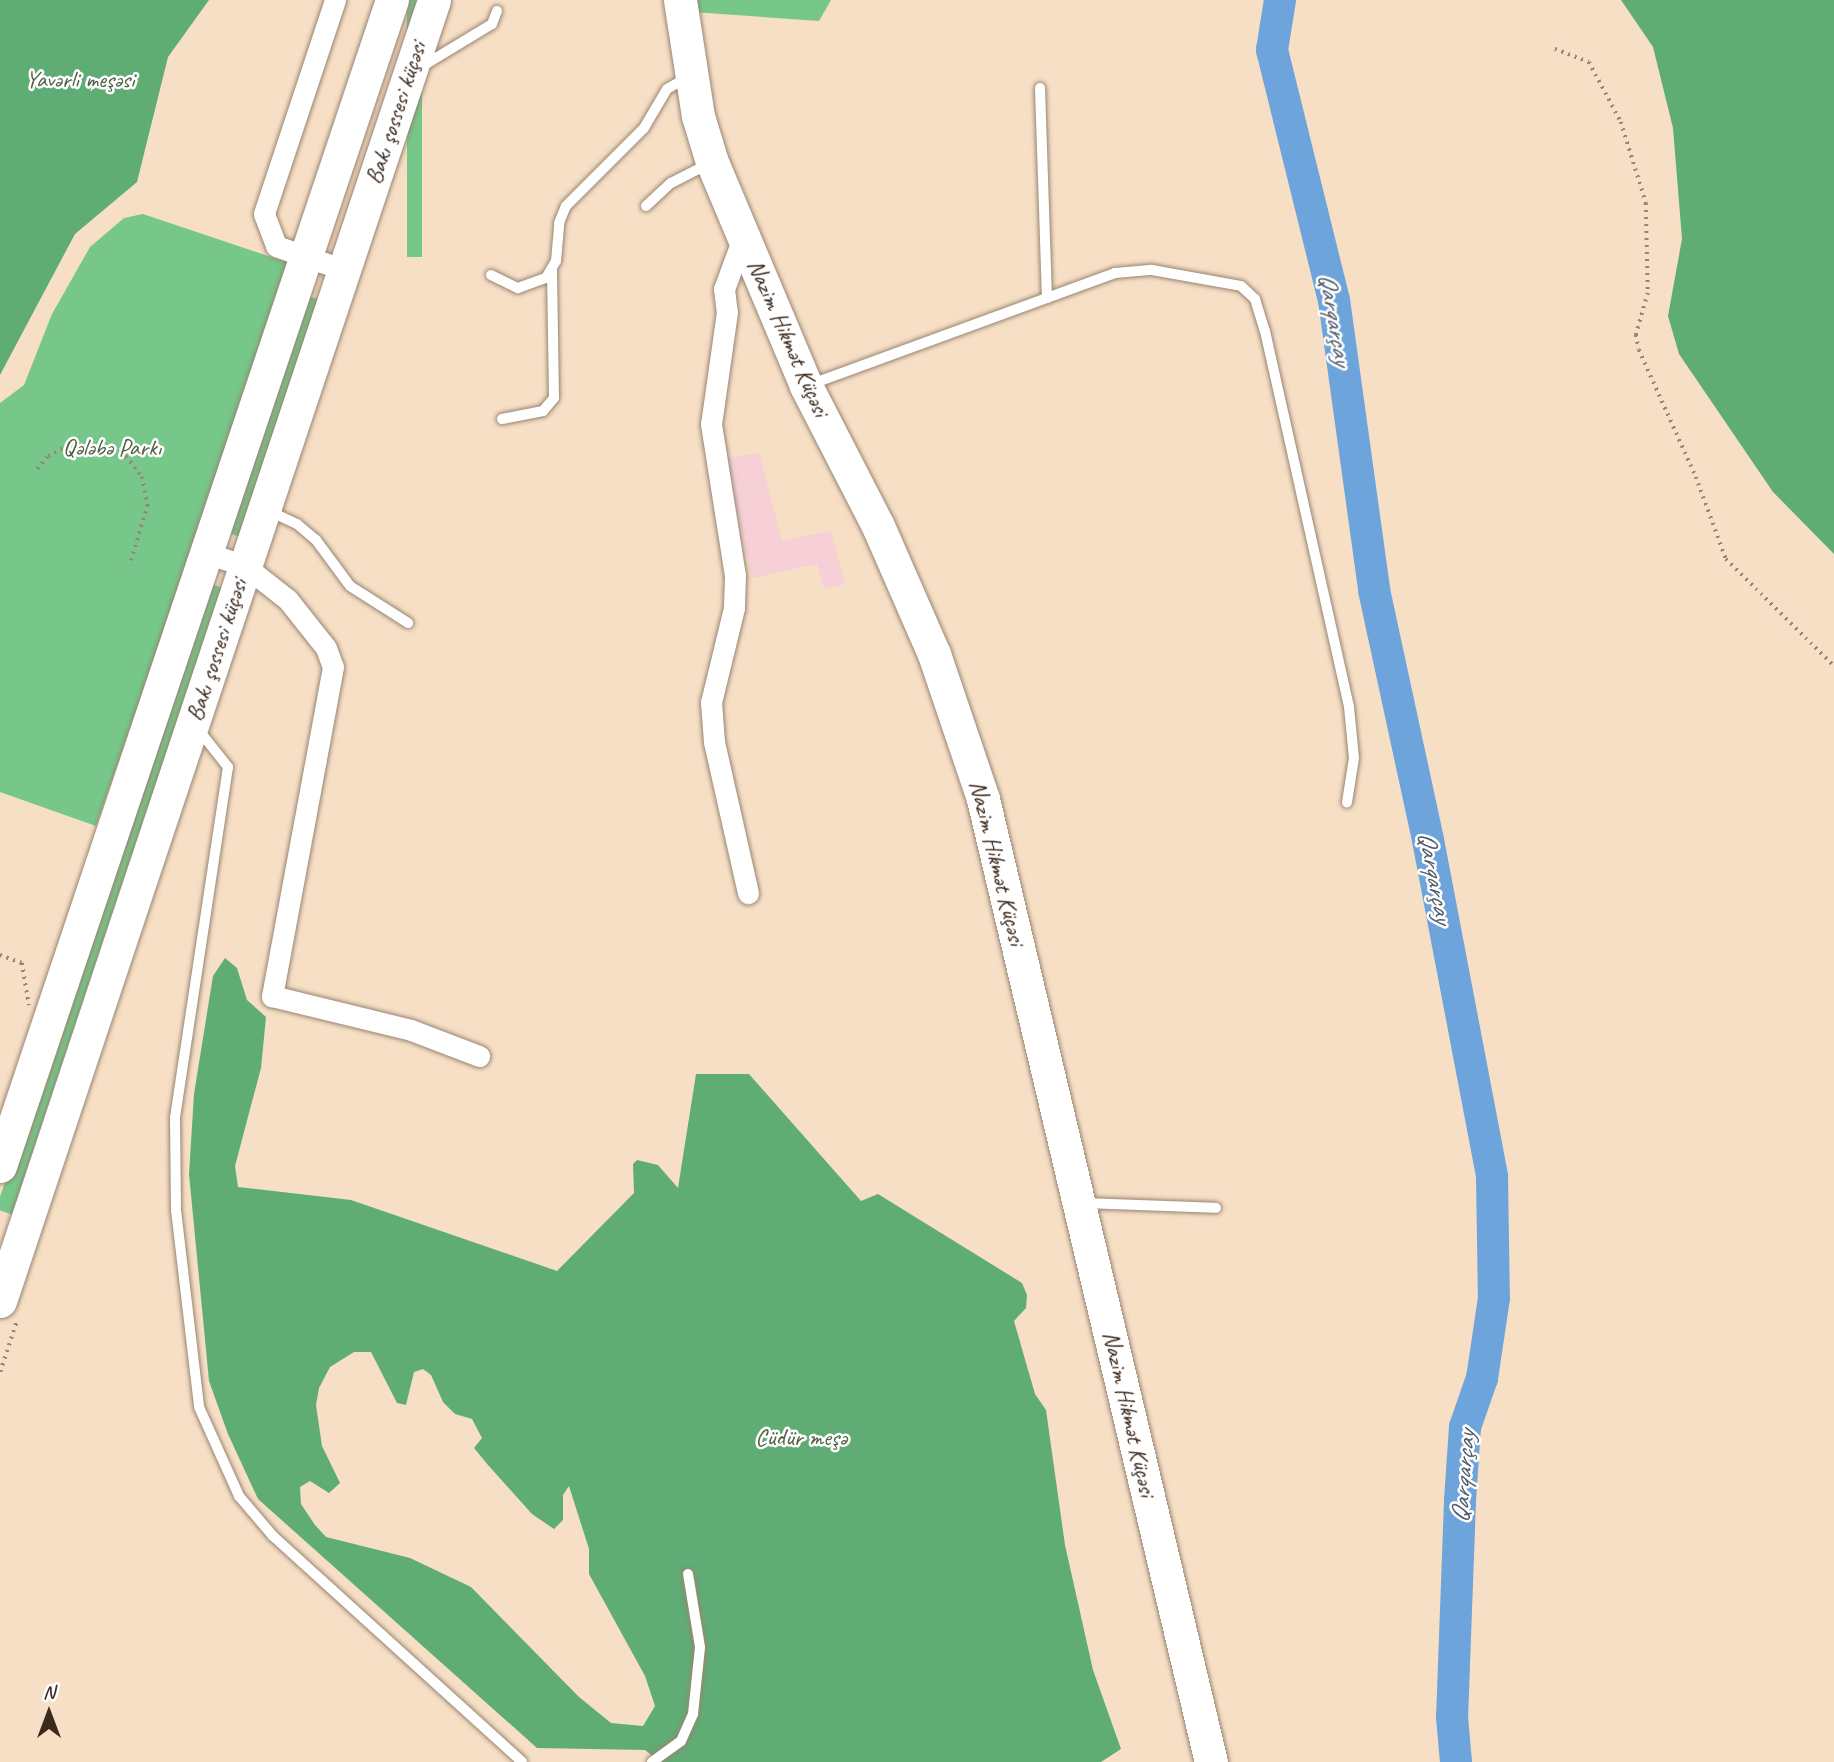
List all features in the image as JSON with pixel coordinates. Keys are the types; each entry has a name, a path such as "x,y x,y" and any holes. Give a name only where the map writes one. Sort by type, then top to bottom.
{"main road":[{"name":"Bakı şossesi küçəsi","path":"0,1166 392,0"},
{"name":"Bakı şossesi küçəsi","path":"0,1301 434,0"},
{"name":"Nazim Hikmət Küçəsi","path":"680,0 690,76 712,162 807,386 878,526 950,695 983,799 1211,1762"}],"street":[{"path":"335,0 264,214 276,246 344,270"},
{"path":"744,234 724,289 727,312 711,424 735,576 734,608 711,702 714,743 748,893"},
{"path":"207,553 245,566 306,620 333,667 272,996 411,1030 479,1056"}],"lane":[{"path":"409,74 492,24 497,11"},
{"path":"502,419 543,411 554,398 552,270 566,206 644,128 667,89 690,76"},
{"path":"1040,88 1047,299"},
{"path":"646,206 671,183 712,162"},
{"path":"491,275 518,288 538,284 552,270"},
{"path":"807,386 1115,273 1152,270 1241,286 1255,299 1349,707 1354,758 1347,802"},
{"path":"264,509 297,524 316,540 350,586 408,623"},
{"path":"193,723 228,767 175,1117 176,1210 199,1407 239,1496 273,1536 522,1762"},
{"path":"1079,1203 1216,1208"},
{"path":"652,1762 681,1741 693,1714 700,1647 688,1574"}],"path":[{"path":"1555,49 1589,62 1621,122 1646,203 1648,293 1636,335 1639,351 1696,477 1726,559 1834,666"},
{"path":"37,469 48,456 71,444 102,445 126,456 142,477 148,505 130,565"},
{"path":"0,955 22,963 26,1001 46,1029"}],"shaded area":[{"path":"759,453 782,541 831,531 845,584 824,589 817,564 752,578 725,459"}],"green space":[{"name":"Yavərli meşəsi","path":"0,0 209,0 168,57 137,182 75,234 0,375"},
{"path":"407,0 422,0 422,257 407,257"},
{"path":"691,0 831,0 819,21 693,12"},
{"path":"1621,0 1834,0 1834,554 1773,492 1679,354 1668,316 1682,239 1673,128 1653,47"},
{"name":"Qələbə Parkı","path":"143,214 292,264 96,826 0,792 0,403 24,385 52,314 90,247 124,218"},
{"path":"308,296 323,301 246,539 231,534"},
{"path":"211,584 228,590 13,1215 0,1210 0,1197"},
{"name":"Cüdür meşə","path":"225,958 237,968 247,1000 266,1017 261,1068 235,1166 238,1187 351,1200 557,1271 634,1193 633,1164 637,1160 658,1165 678,1188 696,1074 749,1074 861,1201 878,1194 1022,1283 1027,1295 1026,1308 1014,1321 1035,1394 1046,1410 1065,1545 1093,1670 1121,1749 1101,1762 660,1762 645,1750 537,1748 258,1499 228,1434 209,1381 189,1174 194,1094 213,976","holes":["354,1352 371,1352 397,1403 406,1405 414,1372 423,1369 431,1375 443,1402 455,1414 472,1419 482,1438 474,1448 532,1514 554,1529 563,1520 563,1495 569,1486 589,1549 589,1574 645,1676 655,1706 643,1726 611,1723 579,1697 471,1587 410,1558 326,1537 315,1525 301,1504 300,1487 310,1481 329,1493 340,1483 322,1446 316,1405 319,1388 330,1367"]}],"waterway":[{"name":"Qarqarçay","path":"1280,0 1272,50 1334,300 1374,590 1428,840 1492,1177 1494,1298 1482,1378 1465,1427 1460,1501 1452,1717 1456,1762"}]}
